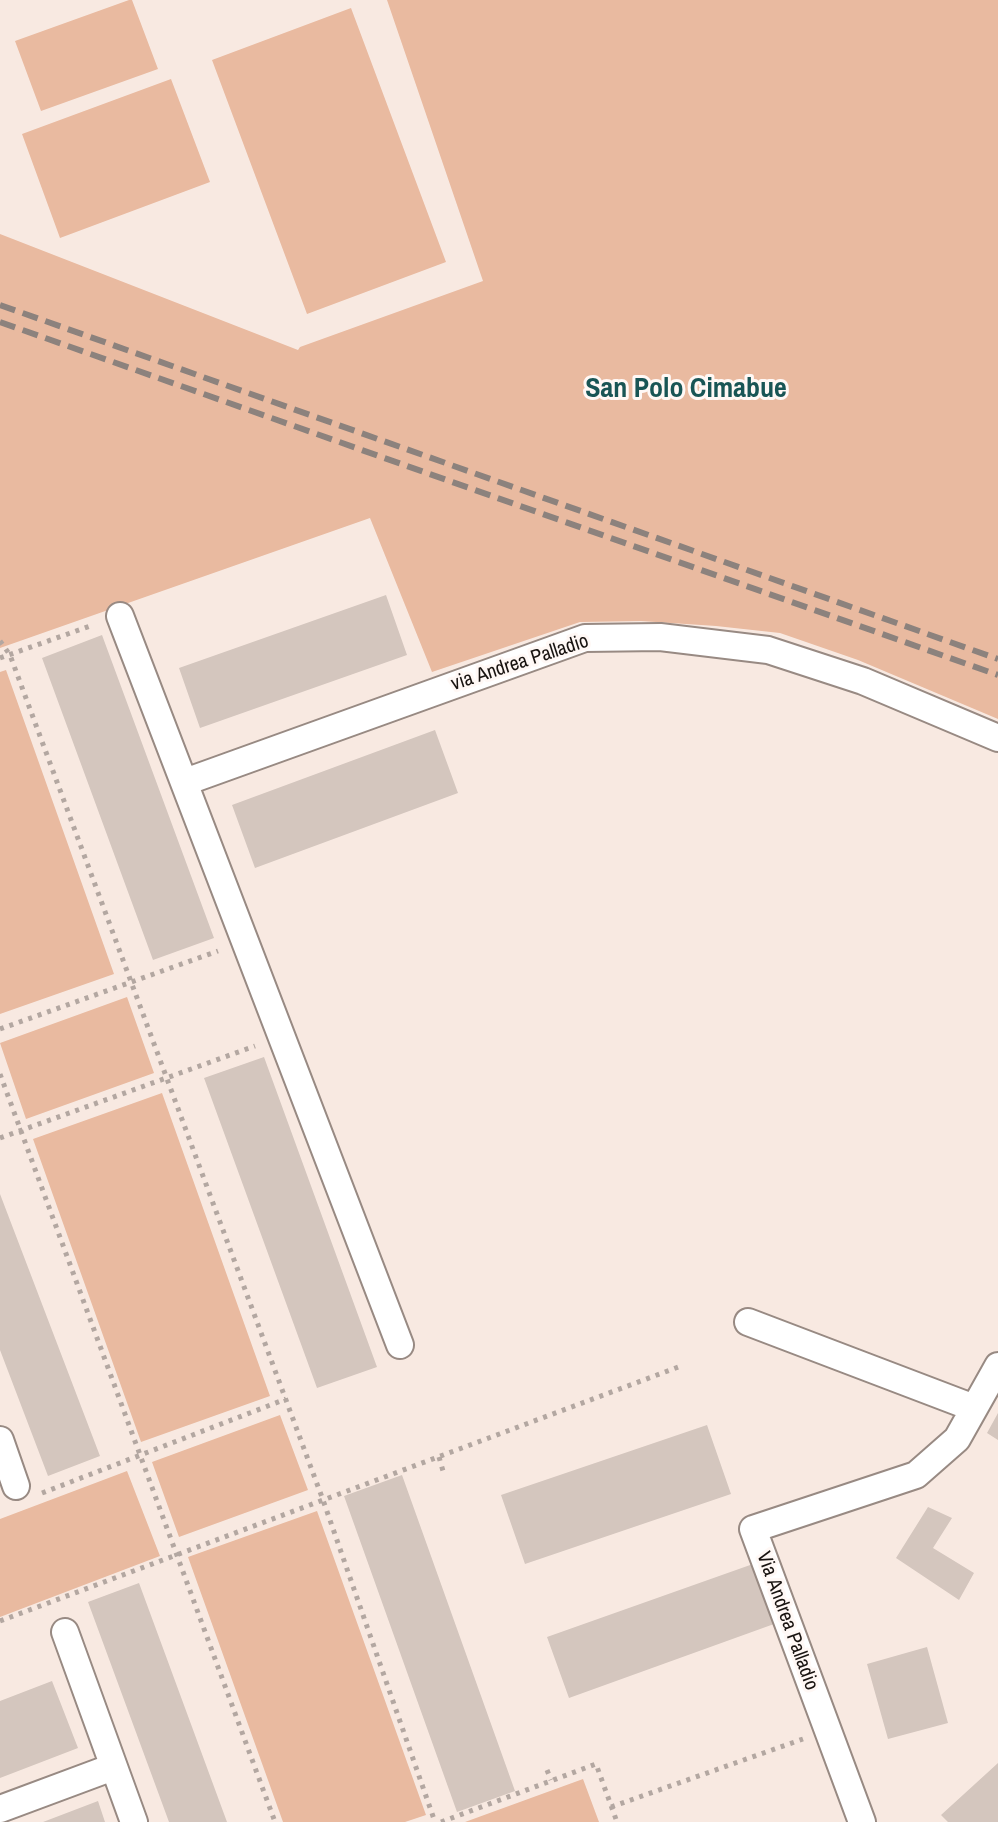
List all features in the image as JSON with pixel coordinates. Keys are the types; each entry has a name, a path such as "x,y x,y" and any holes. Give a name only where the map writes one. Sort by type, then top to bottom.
{"street":[{"path":"120,616 400,1345"},
{"name":"via Andrea Palladio","path":"185,782 585,638 660,637 768,650 863,681 998,738"},
{"path":"748,1322 974,1408"},
{"name":"Via Andrea Palladio","path":"862,1822 753,1529 916,1475 957,1439 998,1366"},
{"path":"0,1440 26,1490"},
{"path":"65,1632 134,1822"},
{"path":"0,1809 113,1767"}],"path":[{"path":"0,658 120,616"},
{"path":"0,641 10,655 286,1399 435,1822"},
{"path":"0,1029 245,942"},
{"path":"0,1138 282,1036"},
{"path":"0,1074 275,1822"},
{"path":"0,1621 681,1366"},
{"path":"26,1490 140,1455 286,1399"},
{"path":"439,1457 443,1471"},
{"path":"611,1807 828,1730"},
{"path":"441,1822 596,1764 617,1822"},
{"path":"547,1770 551,1780"}],"shaded area":[{"path":"132,0 158,69 41,111 15,41"},
{"path":"387,0 998,0 998,719 858,660 780,633 716,626 641,621 580,622 432,672 370,518 0,648 0,234 298,350 483,281"},
{"path":"351,8 446,262 307,314 212,60"},
{"path":"171,79 210,182 60,238 22,134"},
{"path":"6,670 114,974 0,1014 0,672"},
{"path":"127,997 154,1073 26,1119 0,1043"},
{"path":"162,1093 270,1396 141,1442 33,1139"},
{"path":"280,1415 308,1490 179,1537 152,1462"},
{"path":"127,1471 160,1556 0,1617 0,1519"},
{"path":"317,1511 426,1815 405,1822 283,1822 188,1557"},
{"path":"583,1779 599,1822 465,1822"}],"building":[{"path":"386,595 407,655 200,728 179,668"},
{"path":"102,635 214,938 153,960 42,658"},
{"path":"435,730 458,793 255,868 232,805"},
{"path":"264,1057 377,1367 317,1388 204,1078"},
{"path":"0,1194 100,1456 48,1476 0,1350"},
{"path":"998,1413 998,1440 987,1433"},
{"path":"707,1425 731,1494 525,1564 501,1495"},
{"path":"402,1475 515,1791 457,1812 344,1496"},
{"path":"928,1507 952,1518 933,1548 974,1573 959,1600 896,1558"},
{"path":"753,1564 774,1624 569,1698 547,1637"},
{"path":"139,1583 227,1822 169,1822 88,1602"},
{"path":"927,1647 948,1723 888,1739 867,1664"},
{"path":"52,1681 78,1748 0,1778 0,1701"},
{"path":"998,1763 998,1822 948,1822 941,1815"},
{"path":"98,1801 105,1822 43,1822"}],"railway":[{"path":"0,305 998,659"},
{"path":"0,322 998,675"}],"district":[{"name":"San Polo Cimabue","path":"686,389"}]}
